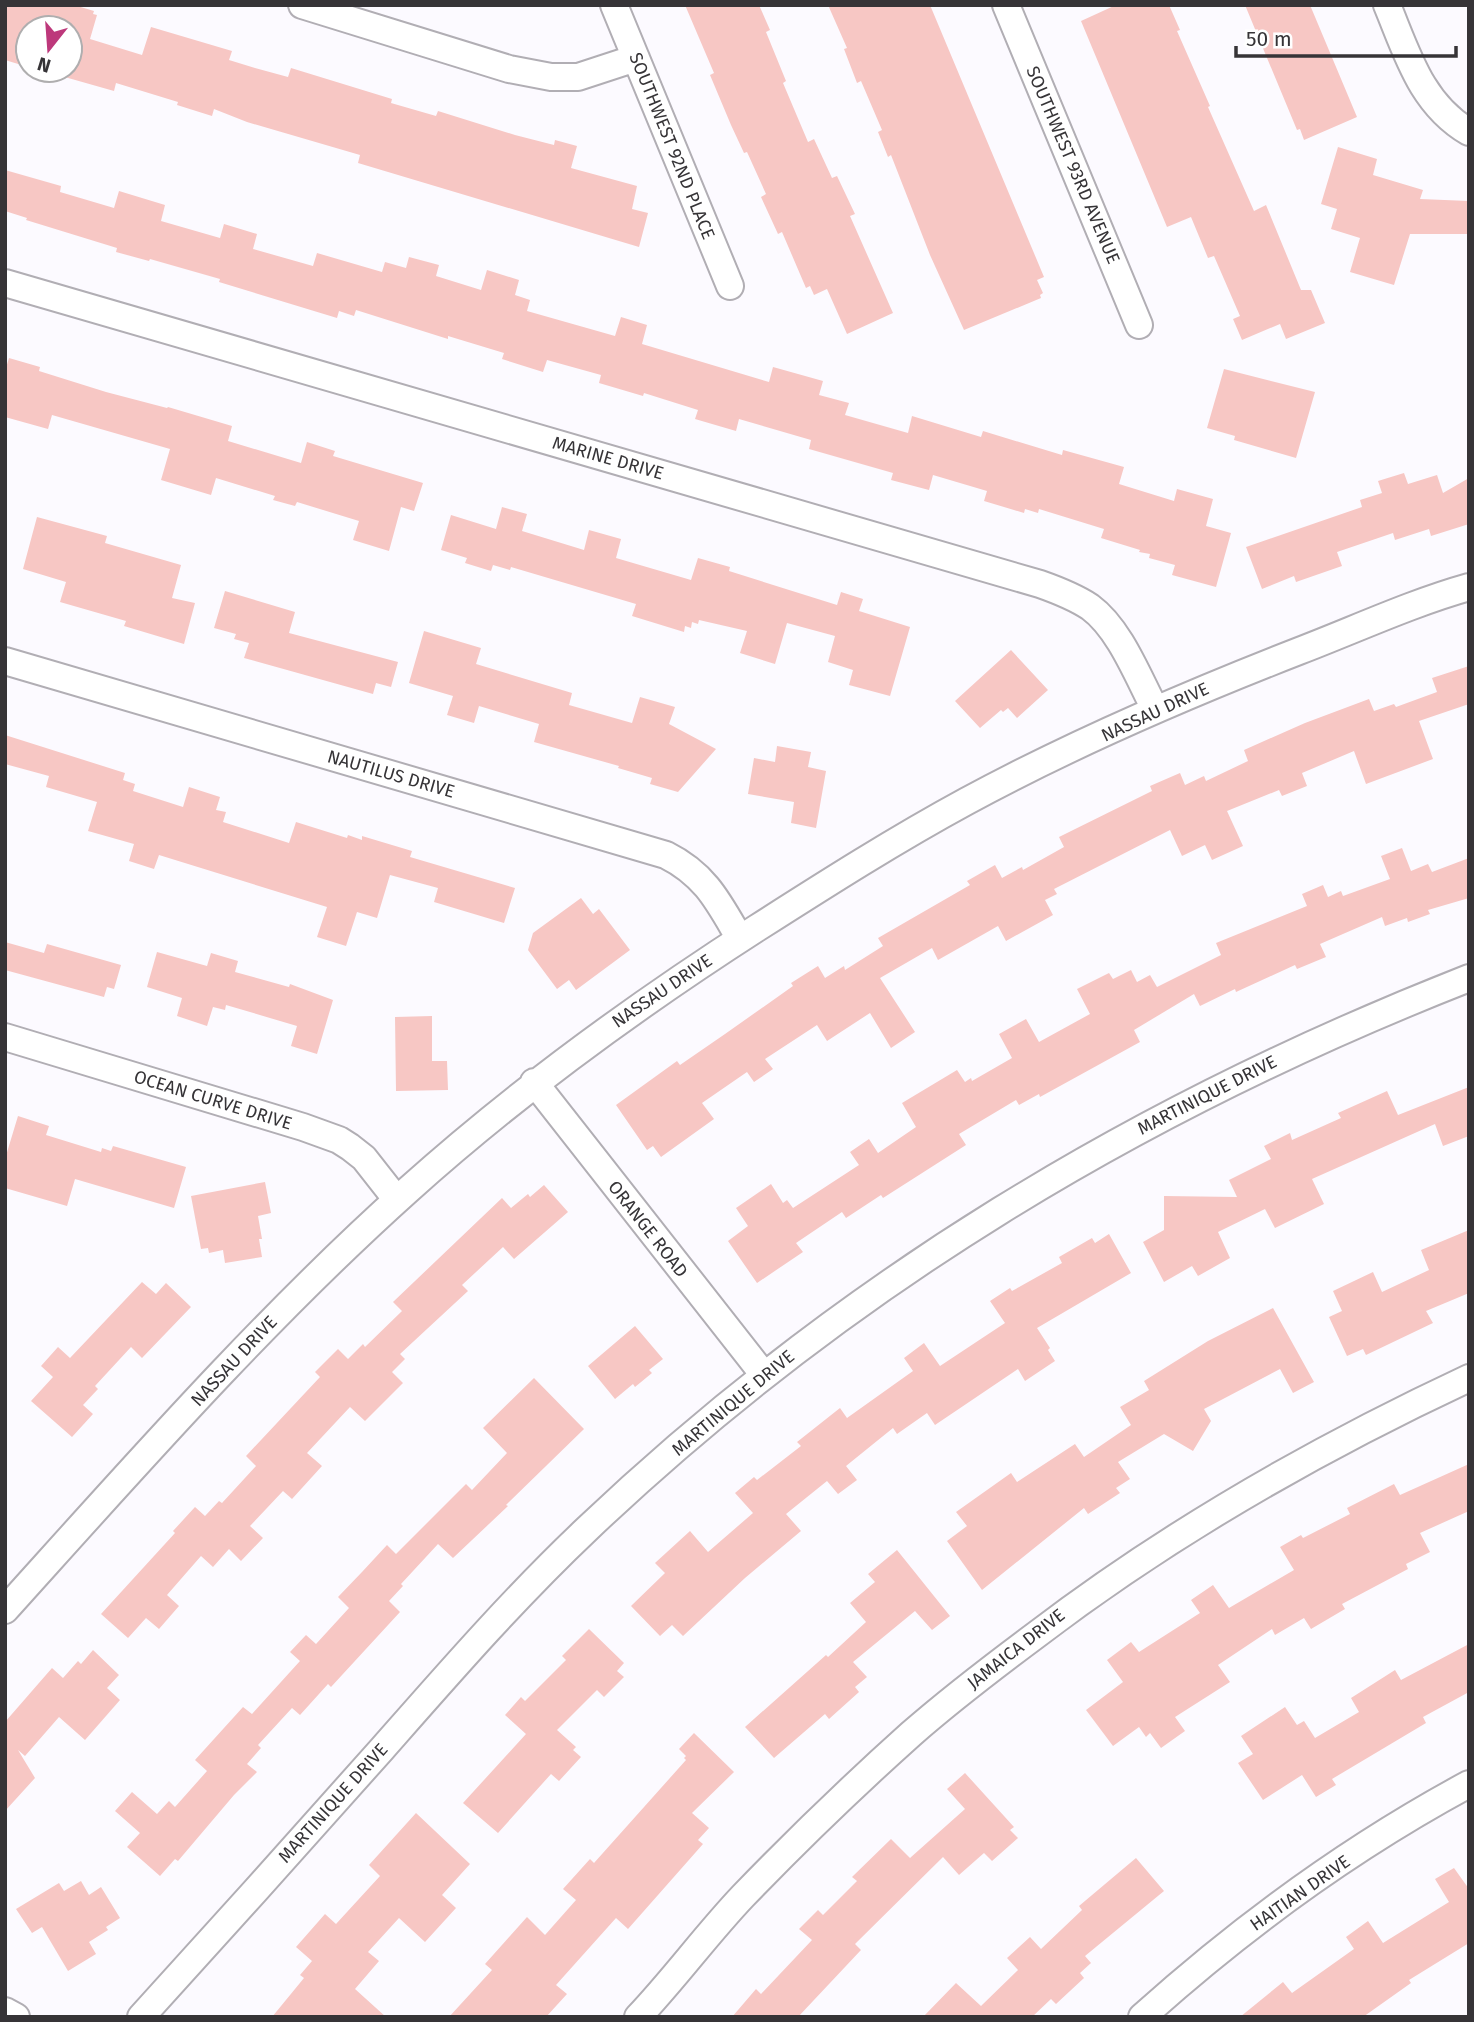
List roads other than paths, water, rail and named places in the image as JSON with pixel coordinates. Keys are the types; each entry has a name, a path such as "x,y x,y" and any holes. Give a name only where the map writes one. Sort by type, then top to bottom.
{"street":[{"path":"302,5 509,69 551,77 578,77 636,58"},
{"name":"SOUTHWEST 92ND PLACE","path":"614,5 730,286"},
{"name":"SOUTHWEST 93RD AVENUE","path":"1006,5 1139,325"},
{"path":"1387,5 1419,82 1439,108 1469,132"},
{"name":"MARINE DRIVE","path":"5,283 1052,589 1090,607 1107,624 1155,709"},
{"name":"NASSAU DRIVE","path":"5,1610 233,1361 311,1281 397,1200 534,1082 597,1036 740,939 937,818 1013,777 1155,709 1469,587"},
{"name":"NAUTILUS DRIVE","path":"5,661 666,855 688,867 705,882 740,939"},
{"name":"MARTINIQUE DRIVE","path":"141,2017 546,1569 631,1489 764,1375 842,1316 967,1230 1096,1152 1265,1065 1355,1024 1469,978"},
{"name":"OCEAN CURVE DRIVE","path":"5,1037 329,1136 350,1147 363,1158 397,1200"},
{"name":"ORANGE ROAD","path":"534,1082 764,1375"},
{"name":"JAMAICA DRIVE","path":"638,2017 742,1898 827,1813 912,1733 1004,1657 1071,1607 1233,1501 1316,1453 1469,1378"},
{"name":"HAITIAN DRIVE","path":"1142,2017 1266,1915 1371,1844 1469,1784"},
{"path":"5,2011 16,2017"}]}
